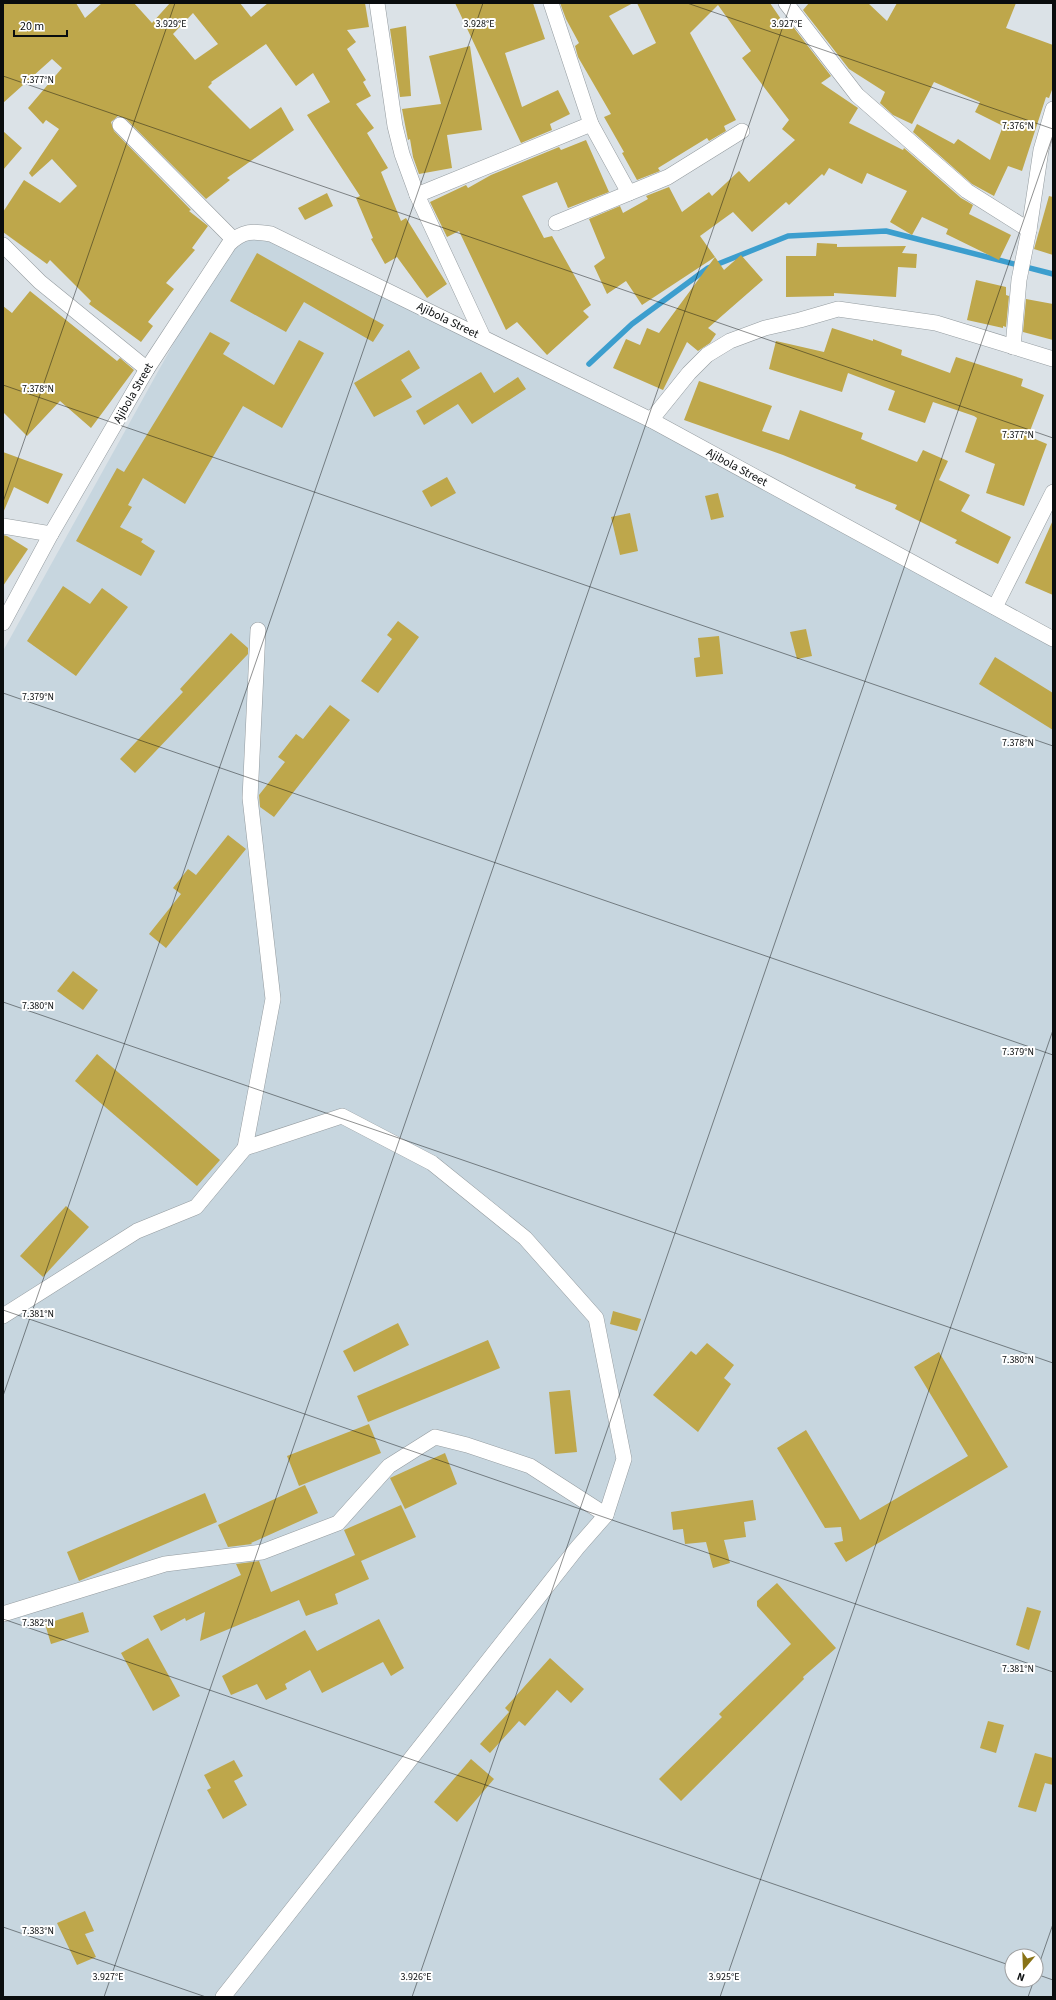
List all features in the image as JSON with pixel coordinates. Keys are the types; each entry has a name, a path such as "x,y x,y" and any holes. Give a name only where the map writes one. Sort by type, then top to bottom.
{"street":[{"path":"377,3 396,126 402,154 417,195 483,337"},
{"path":"551,3 591,124 629,193"},
{"path":"786,3 857,94 967,191 1029,230"},
{"path":"1013,347 1019,280 1029,230 1041,150 1053,109"},
{"path":"417,195 591,124"},
{"path":"120,125 233,239"},
{"path":"556,223 668,177 742,131"},
{"name":"Ajibola Street","path":"3,623 51,534 147,369 233,239 244,233 255,231 271,234 651,420 995,606 1053,639"},
{"path":"3,245 40,282 147,369"},
{"path":"651,420 688,373 707,355 730,341 765,328 838,310 936,323 1053,359"},
{"path":"995,606 1053,492"},
{"path":"3,526 51,534"},
{"path":"3,1316 137,1232 196,1207 245,1148 273,999 250,798 258,630"},
{"path":"223,1997 577,1548 606,1515 624,1459 596,1318 525,1238 432,1163 342,1116 245,1148"},
{"path":"3,1614 165,1564 262,1552 338,1523 389,1466 435,1437 467,1445 530,1466 606,1515"}],"shaded area":[{"path":"255,225 479,332 1053,643 1053,1997 3,1997 3,651 211,276"}],"building":[{"path":"3,3 76,3 85,18 102,3 134,3 152,23 170,3 240,3 251,17 268,3 365,3 369,27 347,30 356,42 347,49 366,80 363,82 371,96 356,104 374,128 367,133 388,168 381,172 401,221 406,218 447,284 427,298 397,257 385,264 371,239 373,238 356,198 360,196 307,115 330,102 313,73 296,86 266,44 211,82 212,83 208,87 250,129 281,107 294,130 227,178 230,180 206,199 126,119 118,116 111,122 114,131 191,210 189,211 208,226 192,248 195,250 166,283 174,289 148,322 153,326 141,342 89,304 91,301 50,260 47,264 3,232 3,212 24,180 60,203 77,186 52,159 32,177 29,173 59,129 46,120 43,124 28,108 62,68 52,59 3,103","holes":["193,13 218,44 195,60 173,34"]},
{"path":"455,3 533,3 545,39 505,53 522,107 558,90 570,114 550,124 552,130 521,143"},
{"path":"560,3 633,3 609,16 633,55 656,43 637,3 770,3 785,25 787,23 789,26 791,24 831,76 821,83 858,108 849,123 903,150 904,148 961,198 973,205 969,214 1011,235 999,260 946,234 948,229 922,217 912,235 890,222 907,191 867,173 862,184 829,168 824,176 822,174 789,205 786,202 752,232 733,212 700,236 715,257 642,305 626,281 607,294 594,266 605,258 589,219 620,206 623,213 648,199 646,196 669,187 682,212 709,192 712,196 739,171 749,182 795,140 782,129 789,120 742,58 751,51 718,5 690,33 736,120 724,126 726,131 709,141 707,138 658,168 660,171 637,180 622,153 624,152 604,117 611,114 578,57 575,46 579,43 566,19"},
{"path":"809,3 868,3 887,21 897,3 1016,3 1006,28 1053,45 1053,87 1049,98 1046,97 1022,171 1008,166 994,196 972,184 913,132 917,124 954,144 958,139 990,160 1003,126 975,112 980,102 934,82 912,124 893,115 880,103 885,92 849,69 803,10"},
{"path":"406,26 411,96 400,97 390,29"},
{"path":"470,46 482,130 447,135 452,168 419,174 413,157 410,139 408,140 402,109 441,104 429,56"},
{"path":"3,131 22,148 3,170"},
{"path":"586,140 609,192 568,208 557,182 522,196 544,238 552,236 591,305 583,311 589,317 547,355 517,322 506,330 459,231 447,237 430,202 466,185 468,188 491,175 559,147 561,150"},
{"path":"327,193 333,206 305,220 298,208"},
{"path":"1049,196 1053,197 1053,255 1034,249"},
{"path":"817,243 837,244 837,247 906,246 902,253 917,254 916,268 898,267 896,297 834,293 834,296 786,297 786,256 816,256"},
{"path":"257,253 384,325 373,342 304,302 286,332 230,301"},
{"path":"741,255 763,280 708,328 716,334 710,343 698,351 687,342 663,390 613,368 626,339 640,345 647,328 659,333 715,257 724,270"},
{"path":"976,280 1006,287 1006,295 1009,296 1006,327 1003,326 1003,328 967,320"},
{"path":"30,291 117,361 120,358 134,370 91,428 60,401 27,436 3,412 3,306 12,313"},
{"path":"1026,299 1053,304 1053,340 1023,332"},
{"path":"832,328 873,341 873,339 902,350 901,355 950,373 956,357 1023,379 1021,386 1044,395 1028,436 1047,444 1024,506 986,493 995,464 965,452 977,418 974,416 933,402 925,423 888,410 895,391 848,373 842,392 769,369 776,341 824,352"},
{"path":"210,332 230,343 223,354 274,385 299,340 324,353 282,428 243,406 185,504 143,478 128,505 132,507 120,527 143,539 141,542 155,551 141,576 76,541 117,468 124,472"},
{"path":"409,350 420,368 401,380 412,397 374,417 354,383"},
{"path":"481,372 494,393 518,377 526,389 472,424 458,404 424,425 416,411"},
{"path":"699,381 772,406 762,431 789,440 800,410 863,433 861,439 917,462 923,450 948,461 939,480 970,495 961,511 1011,537 998,564 955,543 957,540 895,509 897,505 855,488 856,485 783,455 684,420"},
{"path":"3,452 63,474 48,504 14,487 3,513"},
{"path":"447,477 456,493 431,507 422,491"},
{"path":"718,493 724,517 711,520 705,496"},
{"path":"630,513 638,551 620,555 611,517"},
{"path":"1053,520 1053,595 1025,583"},
{"path":"3,535 28,549 3,586"},
{"path":"63,586 90,604 102,588 128,607 76,676 27,641"},
{"path":"398,621 419,637 378,693 361,681 392,639 387,635"},
{"path":"806,629 812,656 797,659 790,632"},
{"path":"231,633 248,648 248,654 135,773 120,759 183,692 180,689"},
{"path":"719,636 723,674 696,677 694,658 700,657 698,638"},
{"path":"995,657 1053,693 1053,730 979,684"},
{"path":"330,705 350,720 274,817 260,807 259,795 285,762 278,757 296,734 303,739"},
{"path":"228,835 246,849 166,948 149,934 181,894 173,888 188,869 196,875"},
{"path":"73,971 98,990 83,1010 57,991"},
{"path":"97,1054 220,1160 197,1186 75,1081"},
{"path":"66,1206 89,1227 43,1277 20,1256"},
{"path":"613,1311 641,1319 637,1331 610,1324"},
{"path":"398,1323 409,1345 354,1372 343,1351"},
{"path":"488,1340 500,1368 368,1422 357,1396"},
{"path":"707,1343 734,1365 724,1378 731,1384 698,1432 653,1395 691,1351 696,1355"},
{"path":"939,1352 1008,1467 846,1562 834,1543 843,1541 841,1527 825,1528 777,1448 806,1430 860,1520 968,1456 914,1367"},
{"path":"570,1390 577,1452 555,1454 549,1392"},
{"path":"369,1424 381,1453 299,1486 287,1456"},
{"path":"445,1453 457,1484 405,1509 390,1478"},
{"path":"305,1485 318,1513 251,1543 252,1544 228,1547 218,1525"},
{"path":"205,1493 217,1522 79,1581 67,1552"},
{"path":"753,1500 756,1520 744,1522 746,1537 724,1540 730,1563 713,1568 706,1542 685,1544 683,1529 673,1530 671,1512"},
{"path":"401,1505 416,1537 361,1561 369,1579 335,1594 338,1604 306,1616 299,1600 200,1641 205,1612 186,1621 185,1618 161,1631 153,1616 241,1575 236,1564 259,1561 271,1592 355,1555 344,1530"},
{"path":"777,1583 836,1648 803,1677 804,1679 681,1801 659,1779 722,1717 719,1714 791,1644 757,1606 757,1601"},
{"path":"1027,1607 1041,1611 1029,1650 1016,1645"},
{"path":"83,1612 89,1632 51,1644 45,1624"},
{"path":"379,1619 404,1668 391,1676 383,1662 322,1693 310,1670 285,1684 287,1689 266,1700 257,1684 231,1695 222,1676 305,1630 317,1651"},
{"path":"148,1638 180,1696 153,1711 121,1653"},
{"path":"550,1658 584,1689 571,1703 557,1690 525,1726 519,1721 490,1753 480,1744 509,1712 505,1708"},
{"path":"988,1721 1004,1725 996,1753 980,1748"},
{"path":"1035,1753 1053,1758 1053,1785 1045,1783 1036,1812 1018,1807"},
{"path":"471,1759 494,1779 457,1822 434,1802"},
{"path":"234,1760 243,1776 234,1781 247,1805 223,1819 207,1790 211,1788 204,1775"},
{"path":"85,1911 94,1931 85,1934 96,1957 77,1965 57,1923"}],"waterway":[{"path":"589,364 632,324 708,268 788,236 886,231 1053,274"}]}
